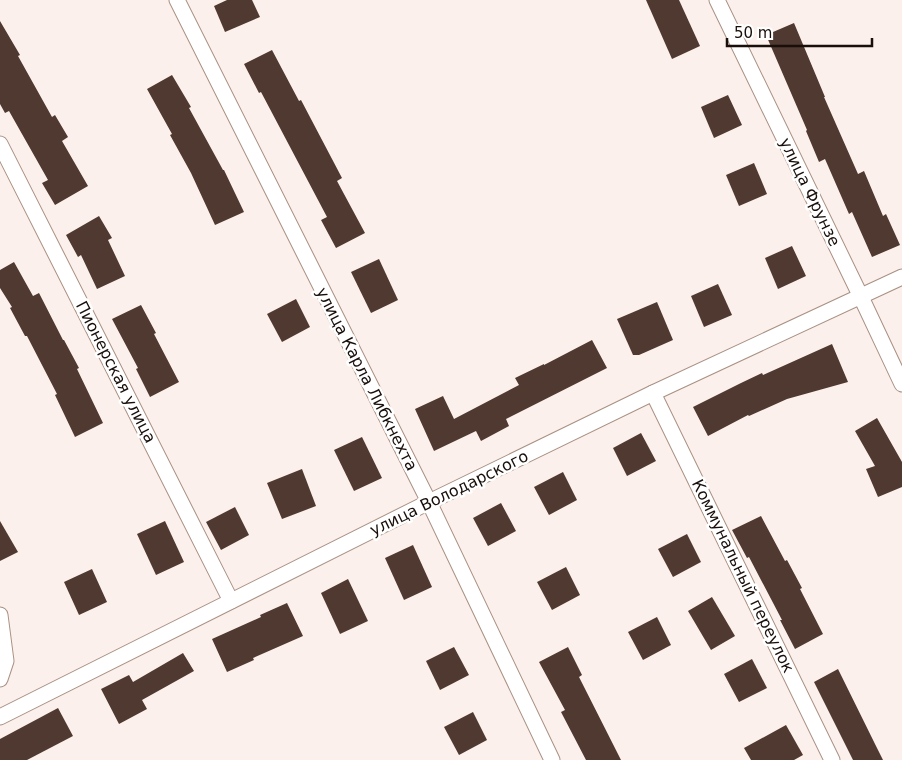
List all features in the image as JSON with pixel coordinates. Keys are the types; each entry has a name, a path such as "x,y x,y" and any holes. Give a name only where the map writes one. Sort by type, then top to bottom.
{"street":[{"name":"улица Карла Либкнехта","path":"177,0 429,502 552,760"},
{"name":"улица Фрунзе","path":"718,0 902,384"},
{"name":"Пионерская улица","path":"0,144 231,601"},
{"name":"улица Володарского","path":"0,717 429,502 653,393 902,277"},
{"name":"Коммунальный переулок","path":"653,393 832,760"},
{"path":"0,615 6,661 0,679"}],"building":[{"path":"227,0 252,0 260,17 225,32 214,6"},
{"path":"646,0 679,0 700,46 672,59"},
{"path":"0,21 52,117 55,115 68,137 62,141 88,186 55,205 42,183 48,180 9,111 5,113 0,104"},
{"path":"794,23 858,174 864,171 883,216 886,214 900,245 872,257 852,212 849,214 825,159 819,162 766,35"},
{"path":"272,50 342,178 337,181 365,233 336,248 321,220 327,217 261,92 259,93 244,64"},
{"path":"172,75 191,107 189,108 224,170 244,212 215,225 191,173 170,135 172,134 147,89"},
{"path":"728,95 742,125 714,138 701,107"},
{"path":"754,163 767,194 739,206 726,175"},
{"path":"99,216 112,238 108,240 125,276 97,289 81,255 78,257 66,235"},
{"path":"792,246 806,276 778,289 765,258"},
{"path":"379,259 398,300 371,313 351,272"},
{"path":"14,262 33,296 39,293 79,368 77,369 103,423 75,437 55,395 57,394 10,308 12,307 0,288 0,270"},
{"path":"718,284 732,315 704,327 691,296"},
{"path":"296,299 310,327 282,342 267,314"},
{"path":"657,302 673,340 639,355 633,355 617,319"},
{"path":"141,305 179,382 150,397 136,369 138,368 112,319"},
{"path":"592,340 607,368 506,419 509,426 481,441 476,431 434,451 415,409 443,396 454,419 519,385 515,378"},
{"path":"832,344 848,382 787,399 748,415 708,436 693,407 762,373 763,375"},
{"path":"877,418 902,462 902,487 878,497 866,469 875,466 855,431"},
{"path":"641,433 656,461 627,476 613,448"},
{"path":"362,437 382,478 354,491 334,450"},
{"path":"302,469 316,506 282,519 267,483"},
{"path":"563,472 577,500 549,515 534,487"},
{"path":"501,503 516,531 488,546 473,518"},
{"path":"235,507 249,535 221,550 206,522"},
{"path":"761,516 802,588 800,589 823,634 795,649 749,557 747,558 732,530"},
{"path":"0,521 18,552 0,561"},
{"path":"165,521 184,562 156,575 137,534"},
{"path":"687,534 701,562 673,577 658,549"},
{"path":"413,545 432,587 404,600 385,558"},
{"path":"566,567 580,595 552,610 537,582"},
{"path":"92,569 107,602 79,615 64,582"},
{"path":"348,579 368,621 340,634 321,593"},
{"path":"712,597 735,636 711,650 688,611"},
{"path":"287,603 303,636 253,658 254,660 227,672 212,639"},
{"path":"657,617 671,645 643,660 628,632"},
{"path":"454,647 469,675 440,690 426,661"},
{"path":"568,647 582,675 579,677 621,760 586,760 561,712 565,710 539,662"},
{"path":"183,653 194,671 142,700 147,709 119,724 101,689 129,675 133,682"},
{"path":"752,659 767,688 739,702 724,674"},
{"path":"838,669 883,760 853,760 814,682"},
{"path":"58,708 73,736 27,760 0,760 0,739"},
{"path":"473,712 487,740 459,755 444,727"},
{"path":"786,725 803,755 794,760 751,760 744,748"}]}
